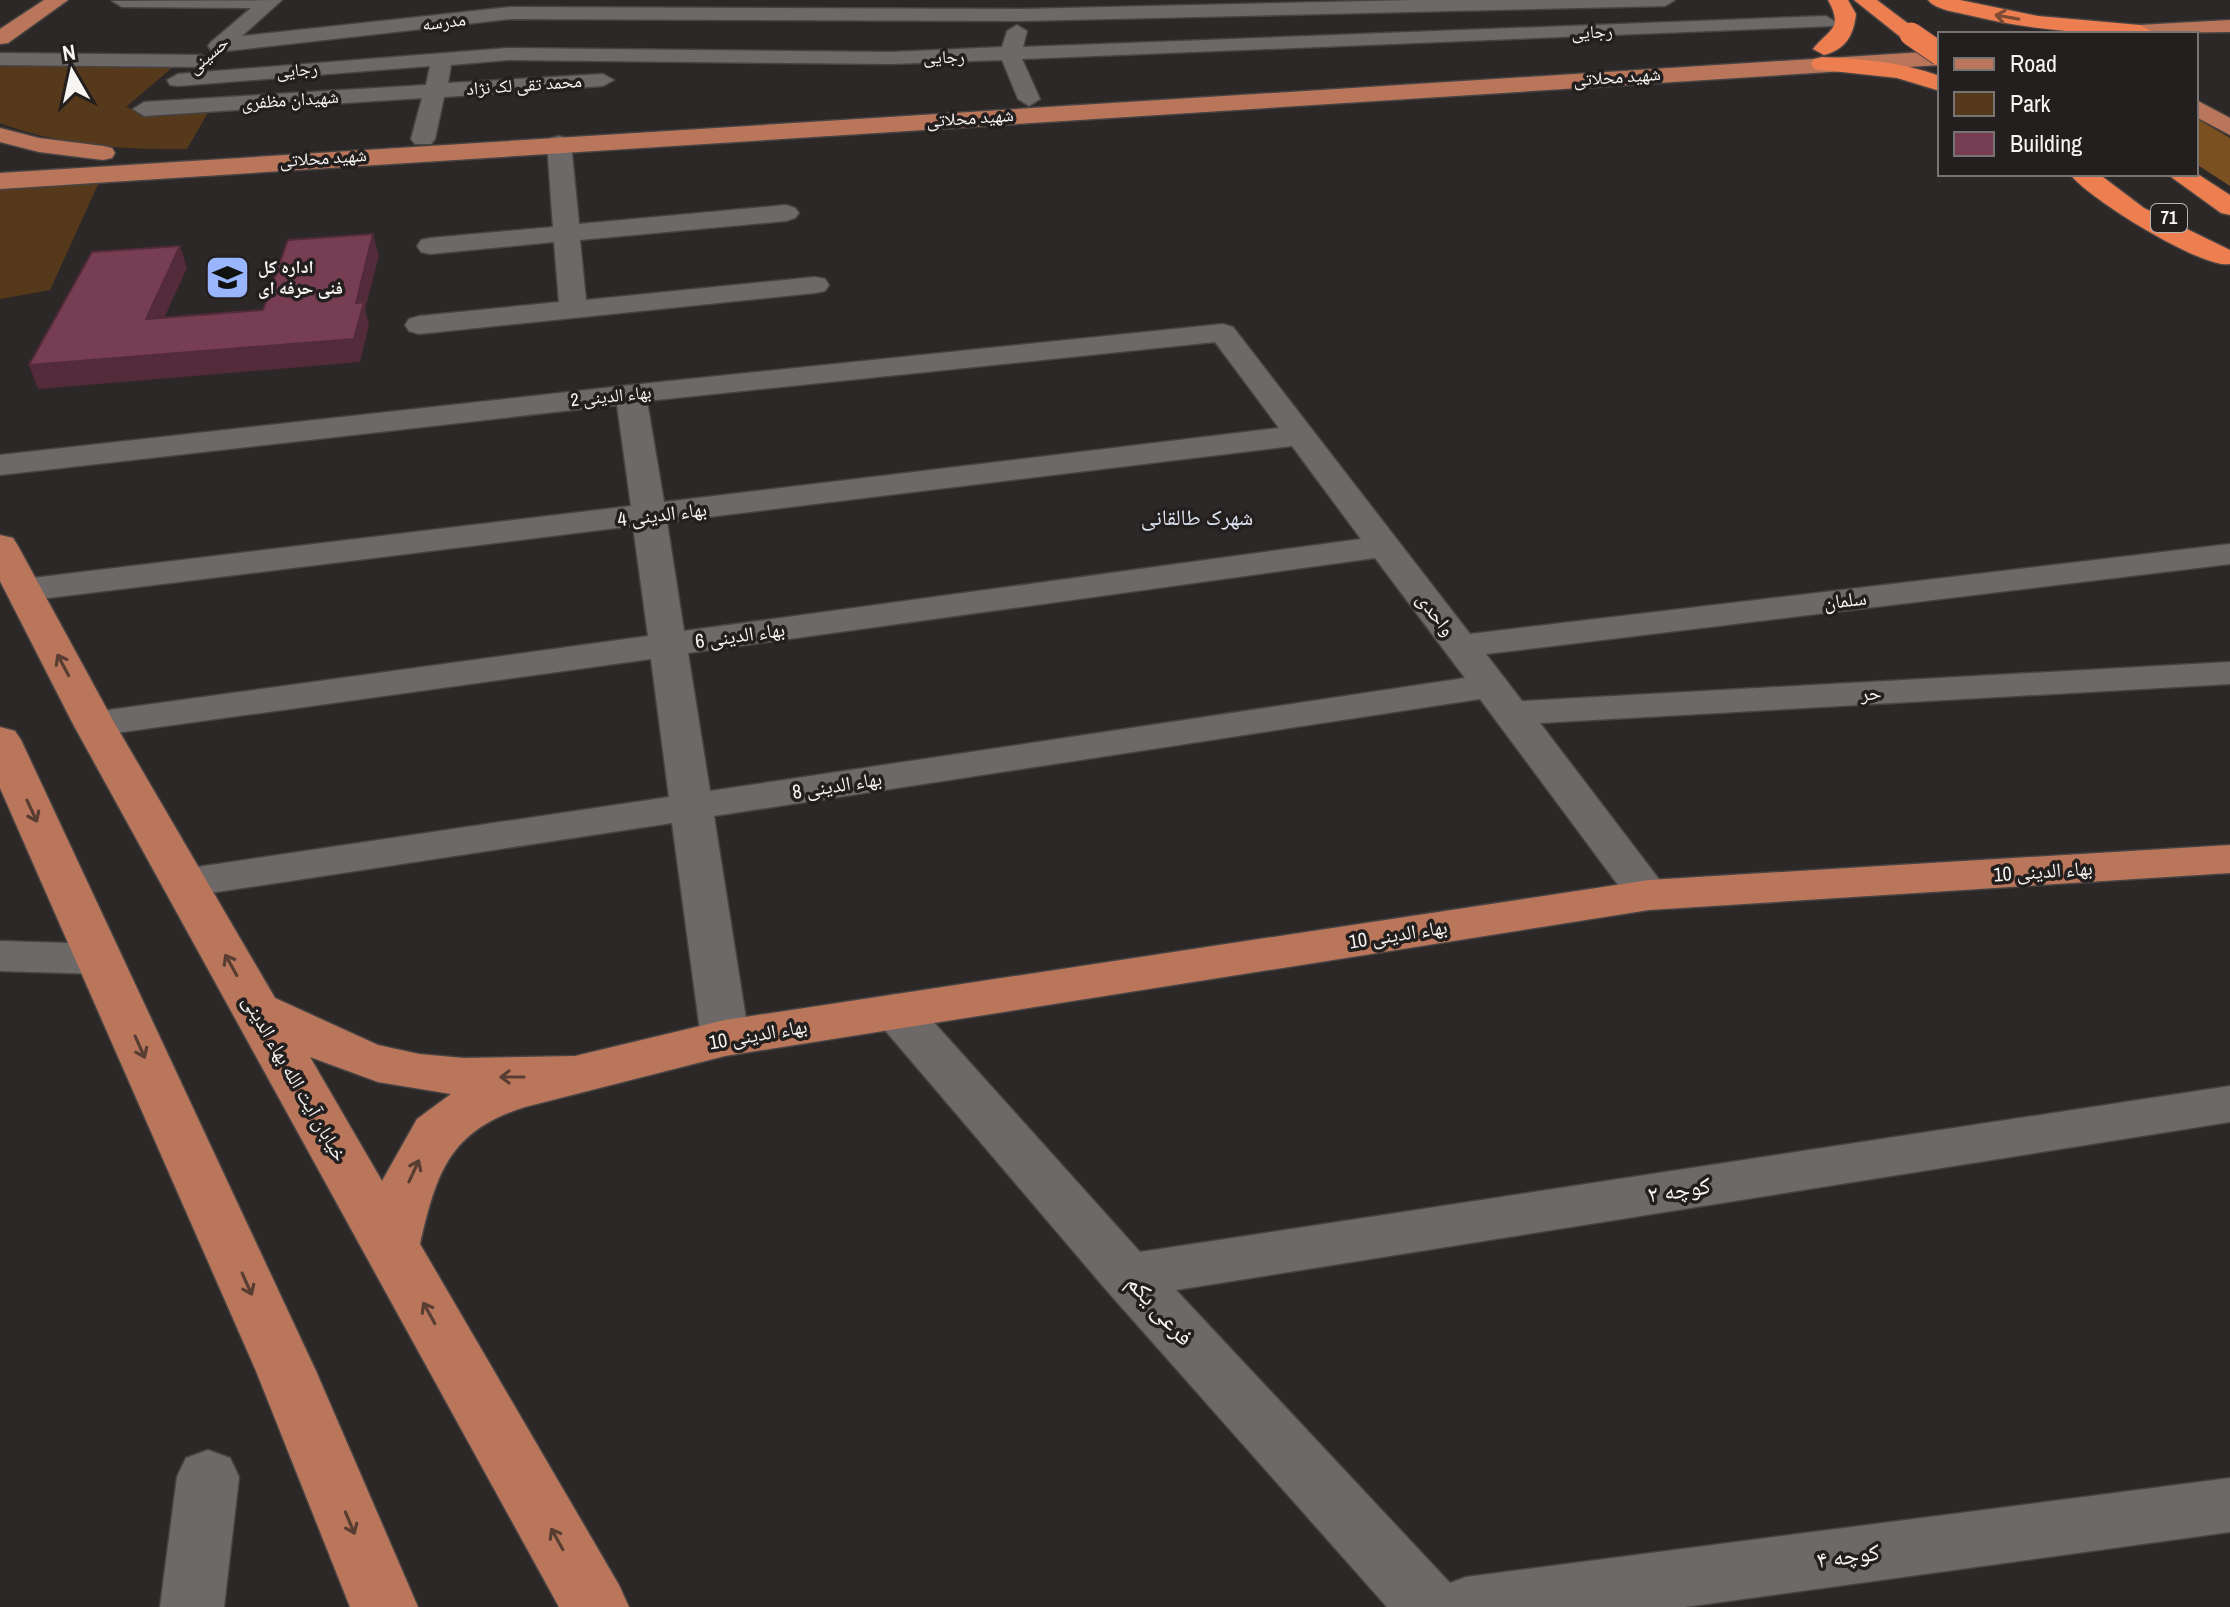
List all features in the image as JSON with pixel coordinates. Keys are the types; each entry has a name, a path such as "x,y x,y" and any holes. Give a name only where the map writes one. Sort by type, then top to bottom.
{"highway":[{"path":"1823,57 1843,34 1846,14 1838,0"},
{"path":"1864,0 1938,54"},
{"path":"1921,0 1962,27"},
{"path":"1938,0 2001,17 2046,24 2140,31"},
{"path":"1823,57 1910,73 1938,83"},
{"path":"2086,176 2135,214 2226,259"},
{"name":"71","path":"2112,176 2226,259"},
{"name":"71","path":"2183,176 2230,207"}],"main road":[{"path":"0,38 58,0"},
{"path":"2121,32 2230,26"},
{"path":"2198,43 2230,41"},
{"name":"شهید محلاتی","path":"0,181 1823,57 1938,42"},
{"name":"شهید محلاتی","path":"0,164 1029,99 1823,57 1938,56"},
{"path":"2198,108 2230,128"},
{"path":"0,135 52,147 145,157"},
{"name":"خیابان آیت الله بهاء الدینی","path":"0,546 94,724 595,1607"},
{"path":"0,740 286,1371 384,1607"},
{"name":"بهاء الدینی 10","path":"575,1075 725,1038 1649,895 2230,859"},
{"path":"255,1009 343,1051 394,1068 446,1076 575,1075"},
{"path":"391,1245 405,1192 420,1159 446,1123 490,1098 575,1075"}],"street":[{"path":"410,26 413,0"},
{"name":"مدرسه","path":"221,44 511,13 1674,0"},
{"path":"1674,0 1735,45"},
{"name":"رجایی","path":"178,80 508,54 891,58 1826,22 1796,0"},
{"path":"122,1 270,1"},
{"name":"حسینی","path":"144,109 270,1"},
{"path":"1025,8 1010,55 1029,99"},
{"path":"423,139 443,58"},
{"path":"0,59 201,61"},
{"name":"محمد تقی لک نژاد","path":"436,91 612,80"},
{"name":"شهیدان مظفری","path":"144,109 436,91"},
{"path":"559,143 573,309"},
{"path":"430,246 786,213"},
{"path":"419,325 815,285"},
{"name":"بهاء الدینی 2","path":"0,465 631,394 1223,333"},
{"name":"واحدی","path":"1223,333 1649,895"},
{"path":"631,394 725,1038"},
{"name":"بهاء الدینی 4","path":"24,590 1301,435"},
{"name":"بهاء الدینی 6","path":"94,724 1385,546"},
{"name":"سلمان","path":"1461,646 2230,554"},
{"name":"حر","path":"1501,700 2230,673"},
{"name":"بهاء الدینی 8","path":"184,883 691,807 1501,700"},
{"path":"0,956 100,959"},
{"name":"فرعی یکم","path":"895,1010 1128,1276 1429,1607"},
{"name":"کوچه ۲","path":"1128,1276 2230,1104"},
{"path":"192,1607 208,1477"},
{"name":"کوچه ۴","path":"1466,1607 2230,1505"}],"green space":[{"path":"0,62 174,66 126,107 143,113 210,109 187,149 116,147 45,136 0,123"},
{"path":"100,180 50,290 0,299 0,189"}],"shaded area":[{"path":"2198,119 2230,138 2230,186 2198,165"}],"building":[{"path":"373,234 356,303 364,302 354,339 29,365 92,252 180,246 146,319 263,310 288,240"}],"place":[{"name":"اداره کل فنی حرفه ای","path":"227,277"}],"district":[{"name":"شهرک طالقانی","path":"1197,517"}]}
